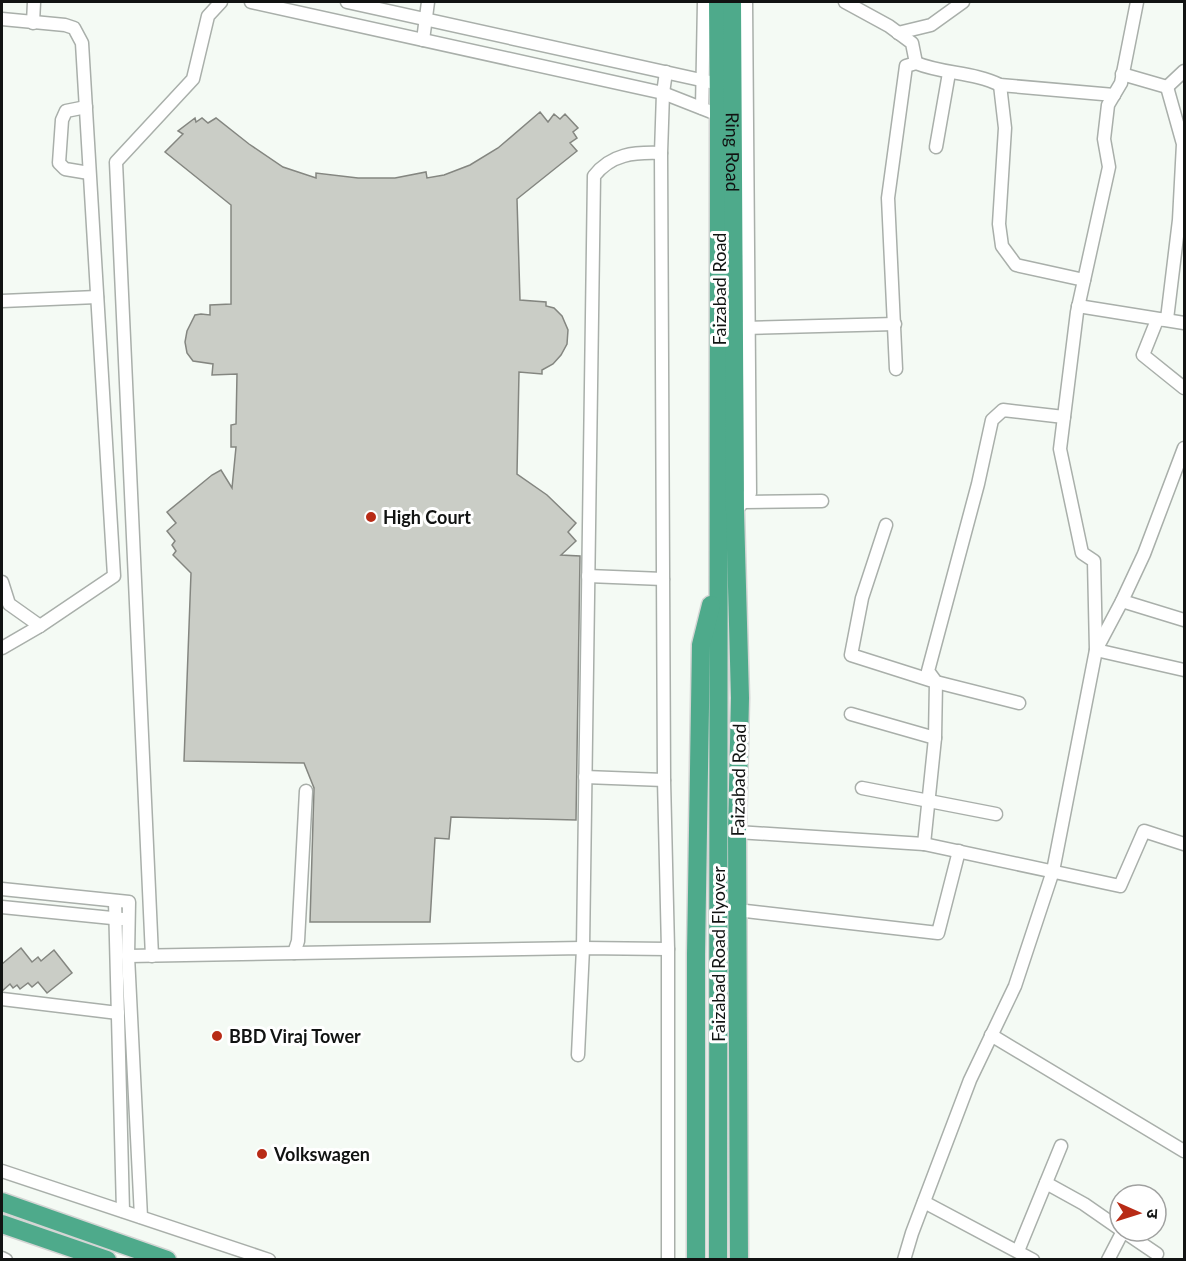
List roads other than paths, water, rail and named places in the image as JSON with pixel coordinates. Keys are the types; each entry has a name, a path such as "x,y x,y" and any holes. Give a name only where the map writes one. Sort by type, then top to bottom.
{"highway":[{"name":"Faizabad Road","path":"718,2 711,82 718,577"},
{"name":"Ring Road","path":"732,2 734,302"},
{"name":"Faizabad Road","path":"734,302 742,328 737,832 739,1260"},
{"name":"Faizabad Road Flyover","path":"718,577 718,1260"},
{"path":"696,1260 696,954 701,645 718,577"},
{"path":"2,1202 166,1260"},
{"path":"2,1224 107,1260"}],"street":[{"path":"33,23 34,2"},
{"path":"152,956 116,162 193,79 208,16 221,2"},
{"path":"251,2 663,93 711,111"},
{"path":"347,2 711,82 704,2"},
{"path":"423,40 428,2"},
{"path":"746,2 742,328 895,324"},
{"path":"844,2 912,43 916,63"},
{"path":"898,33 931,25 963,2"},
{"path":"906,1259 924,1202 970,1080 1015,986 1053,871 1096,650 1095,561 1082,553 1060,450 1078,306 1109,167 1104,139 1108,105 1120,83 1137,2"},
{"path":"2,19 65,25 74,28 82,43 114,576 40,626 2,648"},
{"path":"896,369 888,198 906,66 916,63 949,73 991,80 1000,85 1114,94"},
{"path":"1167,87 1185,71"},
{"path":"666,72 661,153 664,780 668,949 668,1260"},
{"path":"936,147 949,73"},
{"path":"1122,74 1167,87"},
{"path":"1000,85 1005,128 999,224 1002,246 1016,265 1084,280"},
{"path":"1167,87 1184,150 1182,221 1167,320"},
{"path":"86,107 66,111 62,120 59,163 65,169 90,173"},
{"path":"578,1055 583,948 594,176 612,159 637,152 661,153"},
{"path":"2,301 97,297"},
{"path":"1078,306 1185,323"},
{"path":"1167,320 1157,320 1143,355 1185,388"},
{"path":"924,844 935,738 936,682 928,671 978,484 992,420 1002,410 1064,417"},
{"path":"1096,650 1144,554 1185,448"},
{"path":"739,507 822,501"},
{"path":"886,525 862,598 851,655 936,682 1019,703"},
{"path":"588,576 663,579"},
{"path":"2,582 9,604 40,626"},
{"path":"1122,601 1185,620"},
{"path":"1096,650 1185,670"},
{"path":"851,714 935,738"},
{"path":"585,777 664,780"},
{"path":"862,788 996,814"},
{"path":"294,953 298,941 306,791"},
{"path":"737,832 924,844 1120,886 1144,831 1185,844"},
{"path":"737,910 938,933 959,852"},
{"path":"2,889 129,902 128,956 141,1217"},
{"path":"115,901 123,1211"},
{"path":"2,907 129,920"},
{"path":"128,956 583,948 668,949"},
{"path":"2,999 118,1013"},
{"path":"991,1035 1185,1150"},
{"path":"1018,1251 1061,1146"},
{"path":"2,1171 269,1260"},
{"path":"1046,1183 1108,1220"},
{"path":"924,1202 1033,1260"},
{"path":"1108,1260 1116,1243"},
{"path":"1141,1243 1157,1254"}],"place":[{"name":"High Court","path":"371,517"},
{"name":"BBD Viraj Tower","path":"217,1036"},
{"name":"Volkswagen","path":"262,1154"}]}
